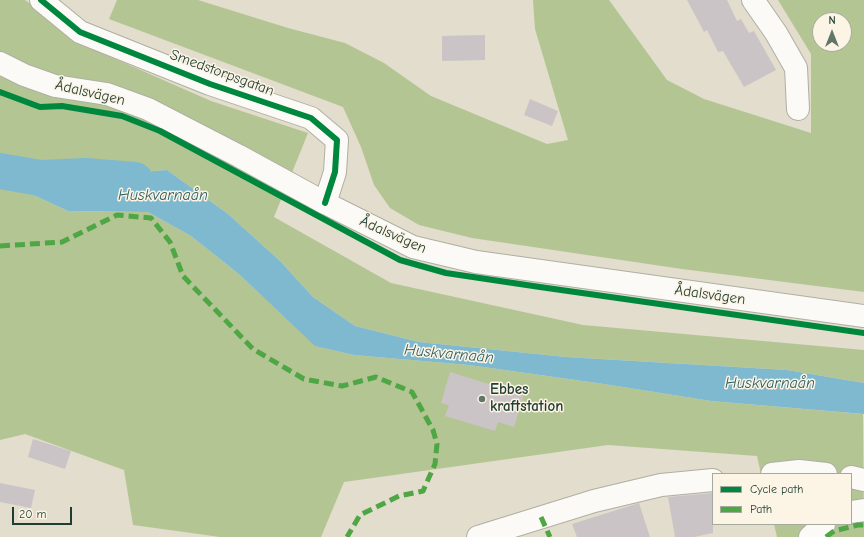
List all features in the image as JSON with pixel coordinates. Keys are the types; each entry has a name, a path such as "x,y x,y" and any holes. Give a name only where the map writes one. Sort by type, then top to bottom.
{"main road":[{"name":"Smedstorpsgatan","path":"41,0 80,32 210,84 311,118 337,140 335,172 325,203"},
{"path":"753,0 776,33 796,68 798,109"},
{"name":"Ådalsvägen","path":"0,62 24,75 55,86 106,94 148,109 325,203 413,247 476,262 864,316"},
{"path":"781,473 800,471 817,473"},
{"path":"852,477 864,480"},
{"path":"478,537 594,501 661,485 712,480"},
{"path":"852,512 864,510"},
{"path":"810,537 823,525"}],"green space":[{"path":"0,0 25,0 95,50 211,101 308,133 274,217 391,283 583,325 864,350 864,383 787,370 566,357 419,342 355,326 313,297 280,261 228,214 167,170 69,178 0,158"},
{"path":"117,0 198,0 288,28 345,43 384,63 431,96 547,144 568,140 535,29 533,0 609,0 667,80 704,99 811,133 811,54 778,0 864,0 864,292 682,269 472,238 419,225 390,208 374,185 361,147 343,107 109,19"},
{"path":"0,187 29,193 68,211 148,212 191,236 240,275 316,346 354,355 469,365 711,401 863,414 864,537 777,537 774,525 852,525 852,473 761,473 757,456 608,445 344,482 321,537 220,537 133,525 124,470 25,434 0,440"}],"water":[{"name":"Huskvarnaån","path":"0,158 69,178 167,170 228,214 280,261 313,297 355,326 419,342 566,357 787,370 864,383 864,414 711,401 469,365 354,355 315,346 240,275 191,236 148,212 68,211 29,193 0,187"}],"building":[{"path":"687,0 727,0 737,21 741,19 749,33 754,31 776,70 744,87 723,51 718,52 707,30 704,32"},
{"path":"485,35 485,60 442,61 442,36"},
{"path":"530,99 558,111 552,126 524,115"},
{"name":"Ebbes kraftstation","path":"450,372 524,395 514,427 498,422 495,431 445,416 449,405 441,403"},
{"path":"33,439 71,451 65,469 28,457"},
{"path":"0,483 35,490 31,508 0,502"},
{"path":"712,493 713,533 694,537 675,537 668,497"},
{"path":"639,503 650,537 577,537 572,524"}],"waterway":[{"name":"Huskvarnaån","path":"0,171 40,178 86,176 135,180"}],"marked path":[{"path":"0,246 62,242 117,215 151,218 170,242 183,276 253,349 304,379 342,386 376,377 412,392 433,430 437,444 435,464 423,491 399,496 360,515 347,537"},
{"path":"541,517 550,537"},
{"path":"826,537 834,531 864,525"}],"cycle path":[{"path":"41,0 80,32 210,84 311,118 337,140 335,172 325,203"},
{"path":"0,92 40,107 62,106 122,116 160,131 400,260 446,273 864,333"}],"place":[{"name":"Ebbes kraftstation","path":"482,399"}]}
